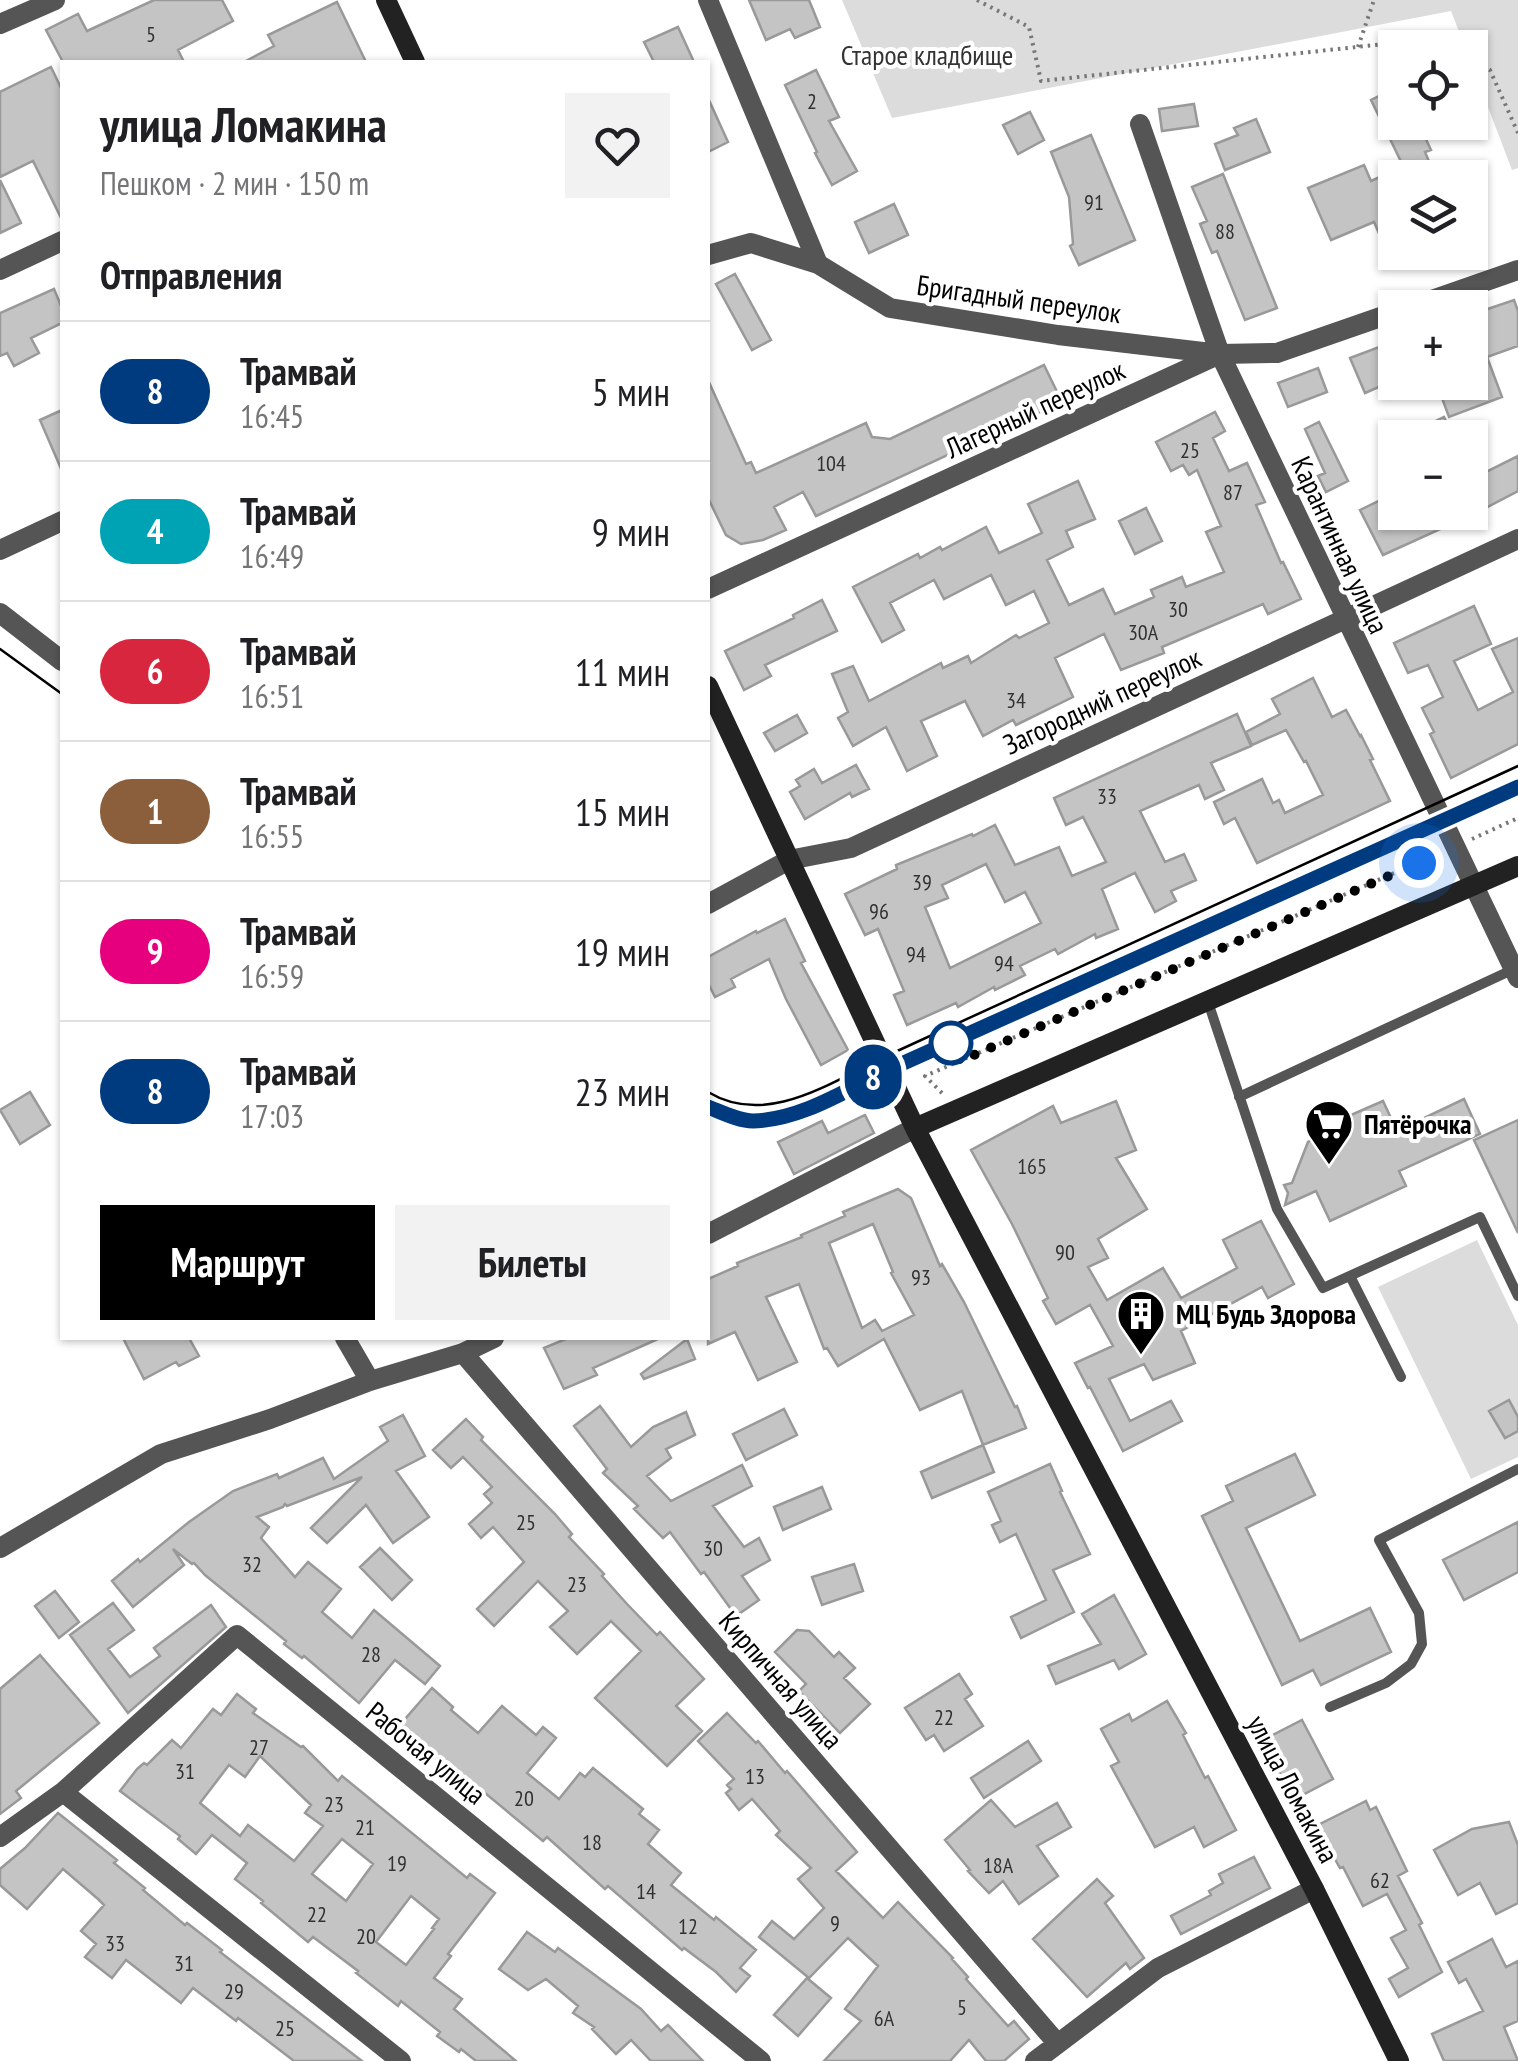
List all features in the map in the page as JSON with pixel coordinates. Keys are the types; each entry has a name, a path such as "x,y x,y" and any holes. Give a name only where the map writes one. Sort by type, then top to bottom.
{"main road":[{"path":"386,0 415,60"},
{"name":"улица Ломакина","path":"710,690 915,1128 1314,1889 1399,2061"},
{"path":"915,1128 1518,866"}],"street":[{"path":"0,24 56,0"},
{"path":"708,0 818,264"},
{"name":"Карантинная улица","path":"1140,124 1220,354 1516,974"},
{"path":"0,270 60,242"},
{"name":"Бригадный переулок","path":"710,254 751,244 818,264 890,308 1058,335 1220,354"},
{"path":"1461,290 1518,270"},
{"name":"Лагерный переулок","path":"710,589 1220,354 1277,353 1378,318"},
{"path":"0,550 60,522"},
{"name":"Загородний переулок","path":"710,903 789,860 851,848 1518,540"},
{"path":"0,613 60,659"},
{"path":"710,1233 915,1128"},
{"path":"346,1340 370,1381"},
{"path":"0,1548 161,1454 463,1353 490,1340"},
{"name":"Кирпичная улица","path":"463,1353 1057,2043"},
{"name":"Рабочая улица","path":"63,1792 237,1635 761,2061"},
{"path":"0,1836 63,1792 401,2061"},
{"path":"1035,2061 1158,1968 1314,1889"}],"lane":[{"path":"1240,1097 1516,974"},
{"path":"1208,1002 1277,1210 1322,1288 1480,1217 1518,1296"},
{"path":"1350,1276 1401,1377"},
{"path":"1330,1707 1386,1684 1411,1664 1422,1644 1419,1613 1379,1540 1518,1469"}],"path":[{"path":"977,0 1028,27 1041,81 1378,45"},
{"path":"1358,47 1374,0"},
{"path":"1488,69 1518,133"},
{"path":"958,1109 925,1076 1518,818"}],"green space":[{"name":"Старое кладбище","path":"842,0 1518,0 1518,168 1512,170 1488,107 1488,30 1458,30 1451,11 892,118"},
{"path":"1477,1240 1518,1325 1518,1457 1471,1479 1378,1287"}],"building":[{"path":"154,0 222,0 233,21 178,50 183,60 62,60 46,30 78,14 87,31"},
{"path":"749,0 809,0 820,27 795,38 790,29 766,40"},
{"path":"337,2 365,60 248,60 274,46 268,35"},
{"path":"678,27 693,60 653,60 644,42"},
{"path":"51,67 60,86 60,216 33,161 0,177 0,92"},
{"path":"816,70 839,117 829,121 857,171 832,185 785,85"},
{"path":"1378,96 1378,114 1371,100"},
{"path":"710,102 728,142 710,151"},
{"path":"1194,104 1198,126 1162,131 1159,109"},
{"path":"1030,112 1044,140 1018,154 1003,125"},
{"path":"1256,119 1270,152 1225,170 1215,144 1238,135 1234,128"},
{"path":"1091,135 1135,240 1079,265 1070,246 1073,244 1069,197 1051,152"},
{"path":"1390,140 1426,140 1431,150 1425,152 1428,160 1400,160"},
{"path":"1364,165 1371,181 1378,178 1378,231 1374,222 1331,240 1308,188"},
{"path":"1223,174 1277,308 1245,320 1217,251 1212,253 1200,224 1207,221 1192,187"},
{"path":"0,180 21,223 0,233"},
{"path":"894,204 908,235 869,253 855,222"},
{"path":"735,274 771,340 752,350 716,284"},
{"path":"54,289 60,303 60,324 31,338 39,353 14,366 7,353 0,356 0,313"},
{"path":"1514,300 1518,311 1518,346 1488,357 1488,309"},
{"path":"1378,347 1378,387 1365,393 1350,358"},
{"path":"1488,360 1502,397 1449,417 1443,400 1488,400"},
{"path":"1044,365 1062,402 816,516 803,492 774,507 786,530 763,540 741,544 726,535 710,502 710,384 746,464 751,462 756,473 866,423 872,437 890,439"},
{"path":"1318,368 1327,392 1288,407 1278,383"},
{"path":"60,411 60,466 40,420"},
{"path":"1215,412 1225,431 1213,438 1229,471 1247,463 1265,502 1256,505 1301,599 1268,614 1263,604 1162,647 1164,653 1121,670 1104,634 1055,658 1073,697 1016,725 1013,720 983,736 965,701 921,721 937,756 907,771 886,727 853,746 838,718 848,712 832,674 853,666 869,701 941,663 943,668 968,656 971,663 1016,635 1019,638 1049,623 1034,591 1006,605 991,575 944,599 934,580 890,603 904,630 882,642 853,587 918,554 920,558 940,547 942,550 986,527 999,553 1042,533 1028,504 1078,481 1095,519 1066,531 1073,547 1047,560 1069,605 1103,589 1115,614 1154,597 1151,590 1182,577 1186,587 1224,572 1206,532 1221,526 1197,470 1189,475 1183,465 1171,471 1156,442"},
{"path":"1319,422 1348,481 1326,492 1318,476 1325,473 1305,429"},
{"path":"1518,456 1518,491 1488,507 1488,471"},
{"path":"1378,501 1378,530 1438,530 1383,555 1360,510"},
{"path":"1146,508 1162,541 1135,554 1119,521"},
{"path":"822,600 837,631 765,665 771,676 744,690 725,651"},
{"path":"1474,606 1491,644 1454,661 1478,710 1513,692 1492,649 1518,638 1518,744 1451,778 1422,708 1443,697 1428,665 1408,673 1394,643"},
{"path":"1313,678 1332,717 1346,710 1390,801 1257,863 1235,818 1224,824 1214,802 1262,779 1273,803 1279,800 1285,813 1323,795 1286,730 1252,745 1246,732 1280,714 1272,699"},
{"path":"1237,714 1251,746 1211,763 1224,790 1205,799 1199,785 1140,811 1165,862 1184,854 1196,880 1171,891 1176,901 1155,912 1135,873 1102,889 1118,929 1096,938 1095,934 1058,954 1055,949 1020,966 1025,975 958,1007 956,1003 907,1025 894,995 904,991 878,929 865,935 845,894 897,869 896,865 995,825 1015,865 1059,847 1072,876 1106,862 1083,817 1066,825 1054,798","holes":["986,864 1005,902 1025,892 1041,923 950,968 925,907 948,898 942,885"]},
{"path":"797,715 807,733 775,751 764,733"},
{"path":"856,765 869,789 852,797 850,793 805,819 790,792 800,786 796,780 814,769 822,783"},
{"path":"785,919 805,961 801,963 848,1050 821,1065 769,959 731,979 735,987 715,997 710,987 710,956"},
{"path":"30,1092 50,1125 20,1144 0,1110"},
{"path":"1464,1099 1480,1134 1399,1171 1406,1186 1330,1221 1316,1191 1285,1205 1288,1193 1284,1185 1292,1183 1308,1142 1325,1133 1319,1123 1338,1114 1342,1119 1383,1101 1397,1131"},
{"path":"1116,1101 1136,1150 1116,1158 1147,1209 1098,1239 1108,1258 1088,1267 1107,1300 1163,1268 1181,1298 1237,1268 1223,1240 1261,1221 1294,1284 1268,1298 1262,1287 1181,1331 1195,1363 1153,1380 1144,1364 1109,1379 1130,1421 1171,1401 1182,1421 1123,1451 1075,1363 1113,1346 1090,1305 1056,1324 1043,1301 1048,1298 1012,1224 971,1150 1053,1106 1061,1123"},
{"path":"865,1115 874,1133 794,1174 778,1142 822,1121 828,1133"},
{"path":"1518,1120 1518,1233 1474,1140"},
{"path":"898,1189 911,1198 940,1266 964,1302 1026,1428 983,1445 962,1391 920,1410 884,1339 838,1366 824,1349 799,1284 766,1297 797,1362 758,1380 735,1332 708,1344 710,1278 845,1216 843,1212","holes":["873,1224 891,1273 914,1315 882,1331 875,1320 862,1328 829,1243"]},
{"path":"124,1340 190,1340 199,1356 179,1366 176,1362 144,1379"},
{"path":"563,1340 656,1340 593,1368 597,1375 564,1389 544,1348"},
{"path":"687,1340 695,1359 644,1379 641,1374"},
{"path":"1509,1400 1518,1417 1518,1431 1505,1438 1489,1411"},
{"path":"600,1406 631,1447 653,1427 686,1412 695,1435 666,1449 671,1458 647,1476 671,1501 742,1465 752,1486 713,1506 744,1547 759,1538 770,1560 742,1576 759,1600 736,1616 670,1532 663,1538 634,1509 638,1506 603,1473 607,1469 574,1426"},
{"path":"784,1409 797,1435 746,1460 733,1434"},
{"path":"403,1415 425,1456 396,1471 429,1517 393,1543 366,1505 327,1543 311,1528 362,1477 257,1517 269,1527 261,1538 295,1577 308,1562 341,1589 322,1612 352,1638 374,1610 440,1666 425,1684 395,1660 359,1703 173,1549 184,1565 133,1607 112,1581 233,1491 277,1474 279,1478 323,1458 334,1479 388,1441 380,1427"},
{"path":"466,1419 483,1437 481,1440 555,1514 572,1534 569,1537 627,1604 704,1679 676,1706 702,1731 667,1766 595,1698 641,1651 611,1621 577,1654 550,1627 568,1611 538,1581 494,1626 477,1609 524,1562 493,1527 481,1538 469,1524 492,1503 484,1494 492,1487 463,1457 451,1468 433,1450"},
{"path":"983,1445 994,1472 932,1498 921,1472"},
{"path":"1295,1454 1315,1495 1246,1528 1300,1641 1370,1608 1391,1652 1321,1685 1313,1670 1282,1685 1202,1516 1233,1501 1226,1486"},
{"path":"1050,1464 1090,1554 1053,1570 1074,1612 1021,1638 1011,1617 1046,1600 1016,1534 1000,1542 992,1525 1001,1521 988,1492"},
{"path":"822,1487 831,1509 783,1530 774,1507"},
{"path":"1518,1522 1518,1572 1464,1600 1443,1560"},
{"path":"380,1548 412,1580 392,1600 360,1567"},
{"path":"854,1564 863,1591 822,1605 812,1577"},
{"path":"55,1591 79,1622 59,1638 35,1606"},
{"path":"1114,1595 1146,1654 1119,1669 1114,1660 1056,1684 1048,1666 1101,1644 1082,1614"},
{"path":"113,1603 134,1630 108,1649 130,1677 160,1656 154,1648 211,1605 226,1627 128,1713 70,1635"},
{"path":"797,1630 809,1631 834,1657 839,1652 855,1668 844,1678 870,1704 840,1733 799,1691 806,1684 775,1652"},
{"path":"40,1655 99,1723 16,1791 21,1798 0,1814 0,1689"},
{"path":"959,1674 972,1694 965,1699 983,1726 944,1751 934,1735 926,1740 905,1708"},
{"path":"432,1688 478,1733 502,1706 536,1735 543,1727 556,1738 527,1773 559,1799 580,1773 585,1777 593,1768 643,1809 639,1814 659,1830 648,1844 681,1873 671,1885 756,1950 740,1968 750,1976 736,1992 608,1886 605,1889 547,1837 543,1841 456,1769 453,1773 399,1726"},
{"path":"237,1694 256,1709 253,1713 303,1746 338,1781 342,1776 467,1878 470,1874 495,1893 434,1978 462,1999 454,2009 516,2061 476,2061 461,2049 459,2052 401,2001 398,2006 313,1937 308,1942 261,1903 235,1879 247,1863 212,1835 196,1854 178,1839 180,1836 120,1791 137,1769 147,1765 172,1740 181,1748 213,1709 221,1715","holes":["260,1756 311,1805 305,1813 323,1826 294,1861 248,1825 240,1836 200,1803 229,1765 245,1777","342,1839 373,1864 346,1901 312,1874","411,1896 439,1919 406,1965 376,1942"]},
{"path":"1167,1701 1236,1830 1204,1847 1194,1827 1155,1847 1111,1766 1119,1762 1101,1729 1129,1714 1132,1721"},
{"path":"727,1713 787,1771 857,1852 836,1871 883,1918 898,1902 953,1958 966,1979 1008,2026 1014,2021 1029,2039 1004,2061 986,2061 969,2040 950,2061 824,2061 861,2021 845,2009 878,1966 848,1938 809,1978 759,1937 772,1921 794,1939 824,1908 798,1879 811,1868 776,1835 780,1831 752,1799 739,1810 726,1793 731,1789 727,1785 734,1779 698,1741"},
{"path":"1302,1720 1333,1779 1293,1800 1263,1740"},
{"path":"1028,1741 1041,1761 984,1798 971,1778"},
{"path":"991,1800 1015,1827 1057,1803 1071,1827 1037,1846 1058,1876 1019,1904 1003,1881 989,1893 945,1840"},
{"path":"1366,1801 1370,1810 1376,1807 1407,1871 1398,1876 1442,1972 1399,1997 1389,1979 1408,1968 1391,1938 1406,1930 1387,1894 1363,1906 1316,1826"},
{"path":"58,1813 117,1860 114,1863 185,1925 362,2061 294,2061 193,1988 181,2003 126,1960 112,1978 85,1957 96,1944 81,1931 104,1905 63,1869 27,1909 0,1885 0,1869"},
{"path":"1509,1822 1518,1845 1518,1903 1496,1914 1480,1883 1458,1895 1434,1850 1472,1829"},
{"path":"1254,1857 1270,1888 1181,1934 1171,1916 1211,1895 1209,1891 1223,1883 1219,1874"},
{"path":"1097,1879 1113,1896 1105,1903 1144,1958 1130,1969 1126,1963 1087,1997 1033,1939"},
{"path":"527,1932 555,1952 558,1948 641,2009 661,2031 668,2025 703,2061 651,2061 631,2040 616,2054 594,2027 573,2013 578,2006 546,1979 528,1990 499,1969"},
{"path":"1492,1939 1506,1967 1518,1961 1518,2021 1504,2027 1518,2061 1444,2061 1432,2034 1483,2011 1466,1979 1459,1983 1448,1962"},
{"path":"807,1978 831,1998 798,2036 774,2015"}],"tram line":[{"path":"0,649 60,693"},
{"path":"710,1093 730,1102 752,1105 796,1098 819,1089 1518,766"},
{"path":"1063,992 1518,787"},
{"name":"8","path":"710,1108 750,1121 784,1116 820,1104 1518,787"}],"place":[{"name":"Пятёрочка","path":"1329,1166"},
{"name":"МЦ Будь Здорова","path":"1141,1356"}],"route":[{"path":"951,1043 960,1061 1419,863"}]}
